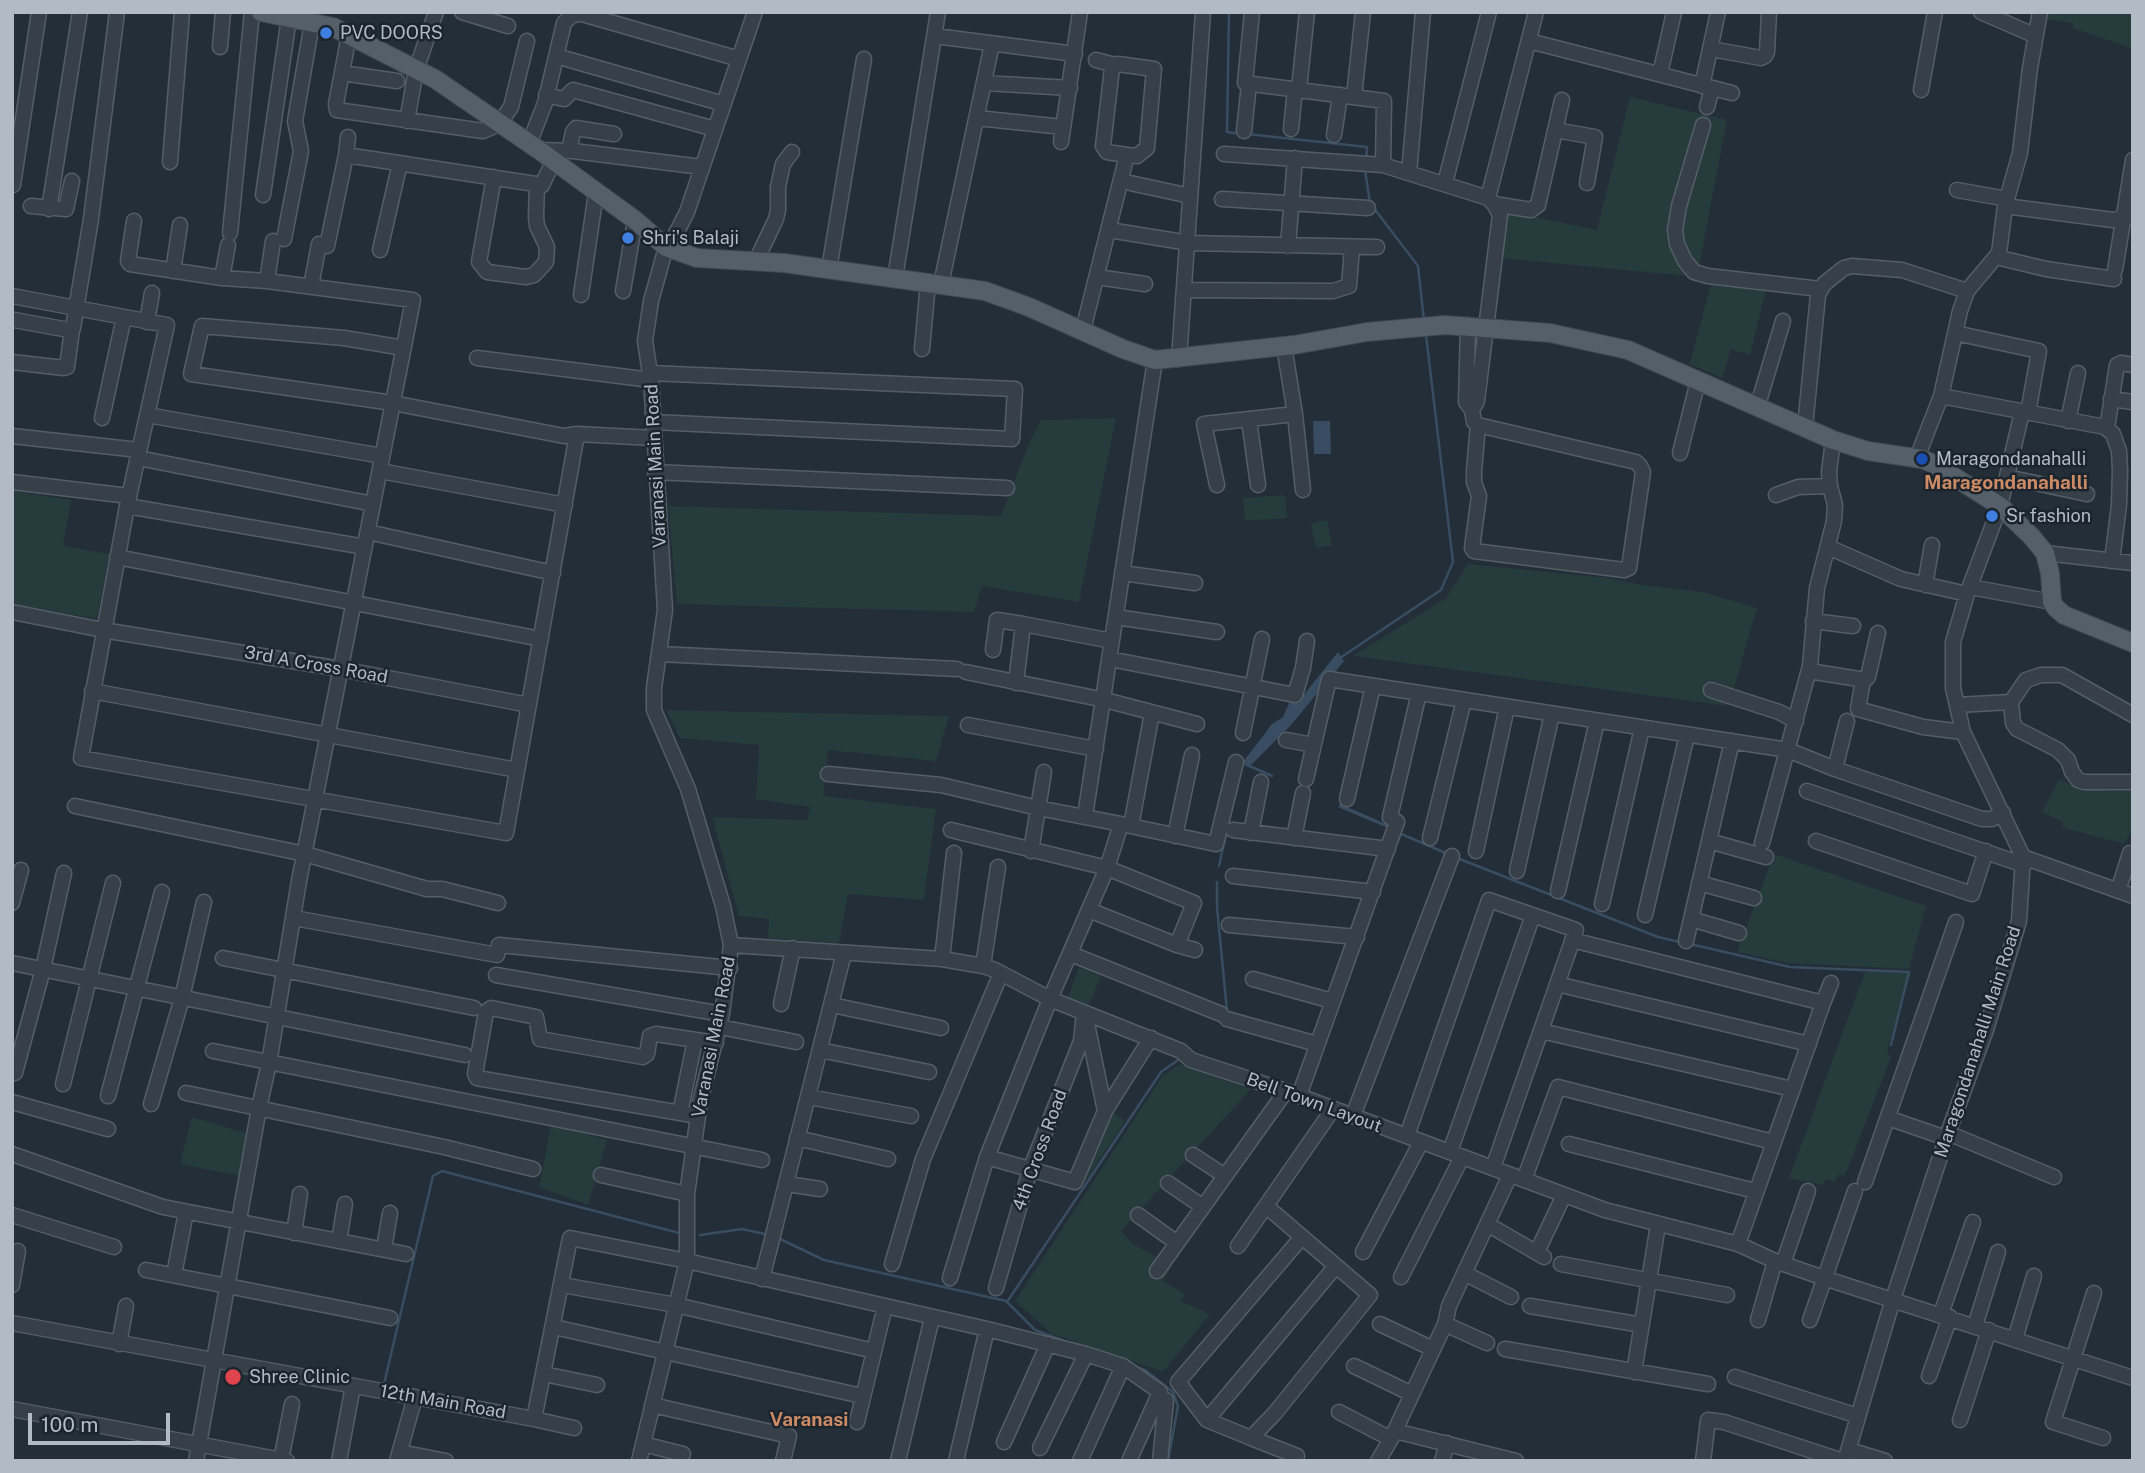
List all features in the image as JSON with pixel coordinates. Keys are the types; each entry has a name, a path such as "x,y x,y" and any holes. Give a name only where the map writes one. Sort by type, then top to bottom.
{"main road":[{"path":"261,12 333,27 435,79 635,220 667,248 697,258 829,269 985,291 1155,360 1284,346 1367,332 1445,325 1550,333 1628,349 1833,440 1868,451 1917,458 1934,464 2000,506 2045,554 2050,573 2052,602 2064,615 2133,643"}],"street":[{"path":"13,186 39,12"},
{"path":"49,209 80,12"},
{"path":"12,362 68,367 91,219 117,12"},
{"path":"170,162 182,12"},
{"path":"220,47 223,12"},
{"path":"222,278 229,239 252,12"},
{"path":"407,121 416,70 436,12"},
{"path":"462,12 508,26"},
{"name":"Varanasi Main Road","path":"639,1461 687,1261 687,1194 698,1116 721,1020 731,945 723,905 691,799 654,710 654,688 665,610 650,377 645,341 651,301 667,248 687,212 755,12"},
{"path":"895,278 938,12"},
{"path":"977,118 1062,135 1080,12"},
{"path":"1179,359 1203,12"},
{"path":"1252,12 1244,83 1384,101 1383,165"},
{"path":"1291,130 1307,12"},
{"path":"1334,135 1347,96 1363,12"},
{"path":"1409,173 1423,12"},
{"path":"1445,183 1489,12"},
{"path":"1478,425 1474,482 1479,496 1472,548 1474,551 1624,570 1629,568 1643,472 1640,466 1636,462 1478,425 1474,422 1472,410 1466,402 1476,326 1500,215 1491,201 1536,12"},
{"path":"1660,74 1674,12"},
{"path":"1707,107 1711,49 1718,12"},
{"path":"1711,49 1761,58 1765,56 1769,12"},
{"path":"1921,90 1935,12"},
{"path":"1981,12 2036,36"},
{"path":"1917,458 1941,396 1966,291 1999,253 2006,202 2020,153 2040,12"},
{"path":"346,155 544,183 541,152 547,95 564,23 567,18 576,14 739,59"},
{"path":"264,195 289,18"},
{"path":"267,281 302,151 295,121 312,23"},
{"path":"349,35 337,110 483,131 499,124 511,107 527,41"},
{"path":"934,36 1075,54"},
{"path":"1530,41 1732,93"},
{"path":"922,349 992,44"},
{"path":"556,56 724,104"},
{"path":"829,269 864,59"},
{"path":"1096,60 1115,65 1152,68 1154,71 1147,148 1137,156 1104,149 1112,68 1115,65"},
{"path":"342,73 397,81"},
{"path":"985,83 1070,88"},
{"path":"1244,131 1249,84"},
{"path":"547,95 564,99 573,90 715,129"},
{"path":"1224,154 1383,165 1445,183 1491,201 1531,210 1538,205 1562,100"},
{"path":"1703,125 1679,206 1675,230 1685,261 1694,272 1708,276 1820,289"},
{"path":"569,151 576,128 614,134"},
{"path":"1555,130 1595,137 1587,183"},
{"path":"273,136 299,139"},
{"path":"311,286 346,155 348,137"},
{"path":"541,152 569,151 702,167"},
{"path":"756,261 776,219 783,164 792,152"},
{"path":"1083,330 1127,155"},
{"path":"1288,246 1295,158"},
{"path":"1996,257 2046,269 2114,275 2128,217 2133,160"},
{"path":"380,250 400,163"},
{"path":"494,177 479,262 487,272 526,277 534,275 546,262 548,253 537,226 537,184"},
{"path":"31,206 63,211 68,207 72,181"},
{"path":"1121,181 1190,195"},
{"path":"1957,190 2006,202 2113,220 2128,217"},
{"path":"581,295 596,193"},
{"path":"1222,199 1368,208"},
{"path":"623,291 635,220"},
{"path":"134,222 128,261 130,264 222,278 311,286 413,300 305,854 195,1461"},
{"path":"173,271 180,225"},
{"path":"1109,230 1189,243 1377,247"},
{"path":"1184,290 1333,291 1349,286 1352,247"},
{"path":"1805,428 1818,295 1820,289 1844,268 1852,266 1902,270 1966,291"},
{"path":"1097,276 1145,284"},
{"path":"147,321 152,293"},
{"path":"12,296 167,325 128,501 80,758 506,833 578,433"},
{"path":"103,418 124,317"},
{"path":"14,320 72,330"},
{"path":"1757,408 1783,321"},
{"path":"404,348 344,338 202,326 191,374 393,403 564,436 578,433 653,438"},
{"name":"Maragondanahalli Main Road","path":"1846,1457 1893,1298 1986,1030 2019,921 2023,861 2003,813 1963,732 1953,688 1953,642 1968,591 2000,506 2039,351 1955,333"},
{"path":"1284,346 1303,490"},
{"path":"477,358 650,377 1015,389 1012,439 653,422"},
{"path":"1085,816 1105,701 1155,360"},
{"path":"2105,427 2117,365 2133,365"},
{"path":"2068,421 2078,373"},
{"path":"1681,453 1698,381"},
{"path":"1941,396 2105,427 2113,434 2119,451 2120,471 2112,561"},
{"path":"2111,398 2133,402"},
{"path":"1217,485 1204,424 1295,414"},
{"path":"147,415 382,456"},
{"path":"1249,419 1258,485"},
{"path":"12,436 138,454 373,504"},
{"path":"1709,841 1764,850 1809,671 1817,588 1835,521 1829,472 1833,440"},
{"path":"380,471 565,505"},
{"path":"656,472 1007,488"},
{"path":"2007,477 2087,494"},
{"path":"12,482 128,501 365,548"},
{"path":"1776,495 1798,487 1830,485"},
{"path":"368,532 553,573"},
{"path":"1925,585 1932,544"},
{"path":"1828,547 1900,579 1925,585 2052,602"},
{"path":"2045,554 2133,563"},
{"path":"117,557 541,639"},
{"path":"1122,573 1195,583"},
{"name":"3rd A Cross Road","path":"12,612 103,630 341,668 529,705"},
{"path":"1116,617 1217,632"},
{"path":"993,650 997,620 1112,641"},
{"path":"1813,621 1853,626"},
{"path":"1016,682 1024,624"},
{"path":"1809,671 1863,680 1868,677 1878,633"},
{"path":"1243,733 1262,639"},
{"path":"1110,659 1295,695 1307,641"},
{"path":"660,654 962,671 1105,701 1196,724"},
{"path":"2133,715 2062,675 2041,675 2026,680 2011,702 2013,723 2017,729 2058,750 2068,761 2078,780 2133,782"},
{"path":"1294,838 1329,679 1788,750 1835,769 1982,819 1992,819 2003,813"},
{"path":"1863,680 1858,709 1923,727 1963,732"},
{"path":"1347,799 1373,686"},
{"path":"1710,690 1779,712 1796,721"},
{"path":"92,691 517,770"},
{"path":"1157,1271 1225,1176 1293,1093 1317,1044 1395,827 1390,817 1419,693"},
{"path":"1430,838 1464,700"},
{"path":"1957,705 2011,702"},
{"path":"1476,851 1507,707"},
{"path":"950,1278 987,1157 1050,999 1126,825 1152,713"},
{"path":"1517,871 1552,714"},
{"path":"1558,891 1597,721"},
{"path":"1835,769 1847,722"},
{"path":"968,725 1096,749"},
{"path":"1602,904 1642,728"},
{"path":"1645,915 1687,735"},
{"path":"1286,740 1314,745"},
{"path":"1686,941 1732,741"},
{"path":"1175,836 1192,755"},
{"path":"828,774 941,785 1038,808 1216,844 1236,762"},
{"path":"1031,851 1044,772"},
{"path":"1251,833 1261,782"},
{"path":"1807,791 1986,851 2133,896"},
{"path":"75,806 305,854 427,889 442,889 498,903"},
{"path":"951,830 1107,868 1194,903 1177,945"},
{"path":"1233,830 1388,849"},
{"path":"1816,841 1972,894 1986,851"},
{"path":"942,959 954,853"},
{"path":"2118,891 2130,853"},
{"path":"1353,1116 1452,856"},
{"path":"983,966 998,867"},
{"path":"12,903 21,870"},
{"path":"16,1073 43,970 64,873"},
{"path":"1233,876 1373,892"},
{"path":"63,1084 113,883"},
{"path":"1699,883 1754,898"},
{"path":"108,1096 162,892"},
{"path":"1363,1252 1414,1139 1489,901 1576,930 1493,1168"},
{"path":"151,1104 182,998 204,902"},
{"path":"1090,910 1195,950"},
{"path":"1401,1277 1456,1155 1533,915"},
{"path":"294,918 497,955 499,945 730,968"},
{"path":"1691,919 1739,933"},
{"path":"1810,1320 1888,1118 1956,922"},
{"path":"1229,925 1357,937"},
{"path":"1572,940 1822,1003"},
{"name":"Bell Town Layout","path":"731,945 942,959 983,966 1050,999 1151,1038 1186,1056 1293,1093 1605,1210 1738,1244 1824,1278 1893,1298 2133,1378"},
{"path":"781,1004 793,948"},
{"path":"762,1279 844,953"},
{"path":"1071,954 1224,1017 1317,1044"},
{"path":"223,958 474,1008"},
{"path":"12,963 465,1055"},
{"path":"892,1264 923,1158 1001,973"},
{"path":"496,975 721,1020 796,1042"},
{"path":"1253,979 1332,1001"},
{"path":"1738,1244 1831,983"},
{"path":"1557,984 1809,1044"},
{"path":"832,1005 941,1028"},
{"path":"698,1116 477,1078 475,1073 486,1012 491,1008 536,1017 540,1040 643,1057 650,1036 656,1034 716,1042"},
{"path":"1084,1013 1105,1111"},
{"name":"4th Cross Road","path":"996,1288 1030,1170 1081,1041 1084,1013"},
{"path":"1541,1031 1792,1089"},
{"path":"987,1157 1076,1182 1105,1111 1151,1038"},
{"path":"680,1113 695,1040"},
{"path":"820,1050 929,1072"},
{"path":"213,1051 762,1160"},
{"path":"1378,1461 1445,1324 1449,1306 1464,1273 1488,1224 1517,1177 1558,1087 1773,1142"},
{"path":"186,1093 444,1147 533,1170"},
{"path":"808,1097 911,1116"},
{"path":"12,1102 108,1129"},
{"path":"1238,1246 1333,1109"},
{"path":"1888,1118 1947,1136 2054,1177"},
{"path":"797,1138 888,1159"},
{"path":"1569,1144 1755,1191"},
{"path":"12,1154 163,1207 406,1254"},
{"path":"1193,1155 1225,1176"},
{"path":"601,1175 687,1194"},
{"path":"1168,1183 1203,1207"},
{"path":"786,1184 820,1189"},
{"path":"1758,1320 1808,1191"},
{"path":"294,1233 300,1194"},
{"path":"1488,1224 1541,1254 1564,1195"},
{"path":"339,1241 345,1204"},
{"path":"1251,1438 1275,1413 1370,1295 1266,1206"},
{"path":"174,1275 186,1212"},
{"path":"384,1250 390,1213"},
{"path":"12,1215 114,1247"},
{"path":"1138,1215 1177,1242"},
{"path":"1929,1376 1973,1222"},
{"path":"1634,1372 1658,1225"},
{"path":"1297,1456 1207,1420 1178,1381 1302,1237"},
{"path":"534,1419 570,1238 687,1261 986,1329 1123,1366 1160,1392 1129,1461"},
{"path":"12,1285 18,1251"},
{"path":"1961,1420 1998,1252"},
{"path":"1561,1264 1727,1295"},
{"path":"1207,1420 1336,1266"},
{"path":"146,1270 390,1318"},
{"path":"1464,1273 1511,1297"},
{"path":"2015,1339 2035,1276"},
{"path":"562,1285 676,1305 874,1350"},
{"path":"2094,1293 2053,1422 2103,1438"},
{"path":"120,1344 126,1306"},
{"path":"857,1422 885,1306"},
{"path":"1530,1306 1642,1325"},
{"path":"898,1461 933,1318"},
{"name":"12th Main Road","path":"12,1323 574,1428"},
{"path":"1380,1324 1433,1349"},
{"path":"1445,1324 1487,1343"},
{"path":"554,1327 862,1396"},
{"path":"956,1461 986,1329"},
{"path":"1004,1442 1048,1344"},
{"path":"1506,1349 1707,1384"},
{"path":"1040,1448 1086,1354"},
{"path":"1080,1461 1123,1366"},
{"path":"1354,1366 1412,1394"},
{"path":"544,1374 597,1385"},
{"path":"1734,1377 1858,1416"},
{"path":"339,1461 353,1386"},
{"path":"415,1397 399,1456 446,1461"},
{"path":"1160,1461 1166,1400"},
{"path":"12,1409 284,1460 292,1404"},
{"path":"652,1405 789,1436 783,1461"},
{"path":"1339,1412 1393,1435 1447,1443 1494,1458 1516,1461"},
{"path":"1703,1461 1708,1420 1724,1422 1846,1457 1885,1461"},
{"path":"1442,1461 1447,1443"},
{"path":"643,1444 682,1454"}],"green space":[{"path":"2049,12 2133,12 2133,49 2073,28 2073,23 2047,19"},
{"path":"1630,97 1727,120 1697,277 1500,258 1506,211 1597,230"},
{"path":"1712,279 1767,286 1750,355 1731,349 1722,378 1690,364"},
{"path":"1116,418 1079,602 982,586 974,612 677,604 668,506 1001,516 1029,443 1041,420"},
{"path":"12,491 71,500 63,546 109,554 97,619 12,604"},
{"path":"1285,495 1287,518 1245,521 1243,498"},
{"path":"1327,520 1332,545 1316,548 1311,524"},
{"path":"1468,564 1608,578 1703,592 1757,608 1729,706 1353,656 1446,598"},
{"path":"666,710 949,716 936,761 828,750 823,796 936,809 924,900 848,894 839,943 768,938 769,919 739,916 712,817 807,820 810,807 756,799 759,745 680,738"},
{"path":"2059,779 2079,789 2133,791 2133,829 2124,844 2068,829 2062,826 2063,822 2042,812"},
{"path":"1774,854 1926,906 1909,969 1787,963 1737,952"},
{"path":"1079,967 1101,976 1089,1005 1068,997"},
{"path":"1865,972 1911,973 1887,1051 1891,1057 1845,1176 1839,1174 1835,1182 1826,1179 1823,1185 1789,1178"},
{"path":"1181,1064 1251,1089 1121,1231 1133,1244 1172,1266 1163,1281 1185,1294 1181,1301 1210,1314 1163,1372 1052,1334 1015,1301 1163,1075"},
{"path":"1110,1110 1125,1121 1080,1189 1077,1187"},
{"path":"192,1117 246,1133 240,1176 180,1164"},
{"path":"551,1125 607,1140 588,1205 539,1187"}],"water":[{"path":"1313,421 1330,421 1331,454 1314,454"},
{"path":"1338,652 1344,661 1291,725 1251,765 1243,762 1272,724 1283,717 1290,701 1298,702"},
{"path":"1340,804 1391,826 1390,829 1338,807"}],"waterway":[{"path":"1229,12 1227,132 1241,134"},
{"path":"1247,134 1367,147 1366,160"},
{"path":"1365,170 1370,203 1418,266 1424,321"},
{"path":"1340,658 1441,590 1453,562 1426,335"},
{"path":"1245,764 1272,776"},
{"path":"1219,866 1227,829"},
{"path":"1399,833 1448,854"},
{"path":"1457,858 1658,937 1680,942"},
{"path":"1217,882 1227,1011"},
{"path":"1690,944 1790,967 1909,972 1891,1045"},
{"path":"1067,1342 1035,1330 1007,1302 1161,1072 1181,1058"},
{"path":"384,1384 433,1176 442,1171 679,1233"},
{"path":"700,1235 742,1229 769,1235"},
{"path":"778,1238 824,1260 1006,1301"},
{"path":"1136,1367 1145,1370 1173,1392 1178,1406 1168,1461"}],"place":[{"name":"PVC DOORS","path":"326,33"},
{"name":"Shri's Balaji","path":"628,238"},
{"name":"Maragondanahalli","path":"1922,459"},
{"name":"Sr fashion","path":"1992,516"},
{"name":"Shree Clinic","path":"233,1377"}],"district":[{"name":"Maragondanahalli","path":"2006,483"},
{"name":"Varanasi","path":"809,1420"}]}
